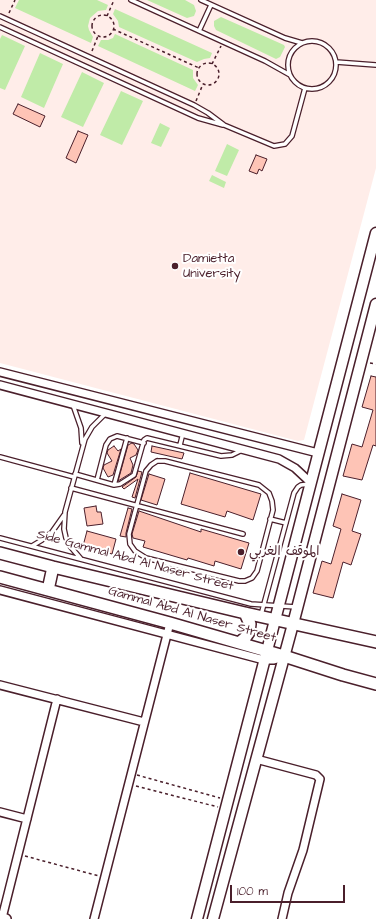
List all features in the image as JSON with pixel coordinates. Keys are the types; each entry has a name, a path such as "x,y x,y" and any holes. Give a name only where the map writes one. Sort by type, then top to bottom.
{"main road":[{"path":"197,919 376,233"},
{"path":"213,919 293,624 376,304"},
{"name":"Gammal Abd Al Naser Street","path":"0,553 260,617 376,642"},
{"path":"48,590 53,567"},
{"name":"Gammal Abd Al Naser Street","path":"0,577 239,643 265,656 284,656 376,684"},
{"path":"239,643 249,632 250,624 245,613"}],"street":[{"path":"0,372 318,453"},
{"path":"0,384 279,459 295,468 310,483"},
{"path":"0,590 167,634 265,656"},
{"path":"94,919 170,623"},
{"path":"0,684 144,722"},
{"path":"3,918 57,699"},
{"path":"256,759 316,774 320,779 303,850 288,893 282,919"},
{"path":"0,812 27,819"}],"lane":[{"path":"131,0 273,65 290,75 296,83 305,88 315,89 328,84 336,72 336,62 330,49 322,44 312,42 303,43 285,38 201,0"},
{"path":"199,31 211,5"},
{"path":"0,16 194,105 224,125"},
{"path":"0,26 198,118 224,125 269,145 274,146 285,144 292,136 305,88"},
{"path":"290,75 288,66 290,56 295,49 303,43"},
{"path":"336,62 376,65"},
{"path":"73,404 81,428 82,445"},
{"path":"82,559 70,546 66,538 64,525 65,512 82,445 92,427 107,413"},
{"path":"180,445 183,433"},
{"path":"97,480 108,441 113,437 117,436 144,443"},
{"path":"0,457 114,485 120,484 134,475 144,443 149,437 224,456 237,454 243,449"},
{"path":"114,485 127,438"},
{"path":"157,461 164,461 259,485 266,490 272,501 273,510 257,571 252,578 239,581 146,558 138,554 132,548 129,537 137,506 148,468 157,461"},
{"path":"260,617 295,490 301,484 310,483"},
{"path":"71,488 243,534"},
{"path":"31,546 52,532 65,512"},
{"path":"270,519 286,523"},
{"name":"Side Gammal Abd Al Naser Street","path":"0,538 251,604 297,607"}],"path":[{"path":"7,19 16,0"},
{"path":"107,16 114,0"},
{"path":"98,16 107,16 113,23 113,29 107,36 98,36 92,29 93,20 98,16"},
{"path":"113,29 199,68"},
{"path":"89,57 98,36"},
{"path":"212,64 223,42"},
{"path":"206,63 212,64 219,71 217,80 213,84 204,84 197,77 199,68 206,63"},
{"path":"194,105 204,84"},
{"path":"131,774 227,804"},
{"path":"128,784 227,804"},
{"path":"18,855 104,877"}],"shaded area":[{"name":"Damietta University","path":"0,0 376,0 376,168 304,440 298,441 0,363"}],"green space":[{"path":"19,0 97,0 108,5 106,10 98,11 90,18 88,26 93,37 91,43 15,8"},
{"path":"147,0 185,0 194,5 196,11 194,16 187,18"},
{"path":"115,9 212,53 210,58 197,62 119,27 118,21 113,14"},
{"path":"221,17 284,45 285,47 280,57 276,59 216,30 214,21"},
{"path":"115,34 193,70 193,78 198,85 195,91 98,46 101,40 113,38"},
{"path":"2,35 25,46 5,90 0,88 0,39"},
{"path":"40,53 63,64 44,108 21,97"},
{"path":"82,72 104,83 83,127 61,117"},
{"path":"121,91 143,101 122,145 100,135"},
{"path":"160,123 170,128 161,147 151,143"},
{"path":"227,144 239,150 227,176 215,171"},
{"path":"212,175 226,182 224,188 209,181"}],"building":[{"path":"18,104 45,116 40,127 13,114"},
{"path":"78,131 88,135 76,163 66,158"},
{"path":"256,155 267,159 262,171 259,169 257,174 249,171"},
{"path":"371,376 376,377 376,446 373,445 362,480 343,476 352,444 362,447 373,410 362,407"},
{"path":"132,443 138,450 136,455 130,458 133,465 131,473 118,481 128,445"},
{"path":"114,446 118,451 121,449 113,475 108,477 103,468 104,465 112,461 107,453 108,450"},
{"path":"152,446 184,453 182,459 151,452"},
{"path":"138,471 142,472 135,498 132,497 138,479 124,489 122,487 136,477"},
{"path":"190,473 261,494 253,520 227,511 225,517 181,504"},
{"path":"149,474 165,479 157,505 141,500"},
{"path":"342,494 361,500 352,531 361,534 351,565 343,562 333,598 313,593 322,561 331,564 341,529 333,526"},
{"path":"96,506 97,512 101,512 103,524 87,526 84,508"},
{"path":"128,508 132,509 126,537 120,536"},
{"path":"139,511 201,532 201,529 249,543 241,569 215,561 214,566 188,558 187,560 143,547 145,541 133,538 132,534"},
{"path":"87,531 116,539 112,554 83,546"}],"place":[{"name":"Damietta University","path":"175,266"},
{"name":"الموقف الغربي","path":"241,552"}]}
